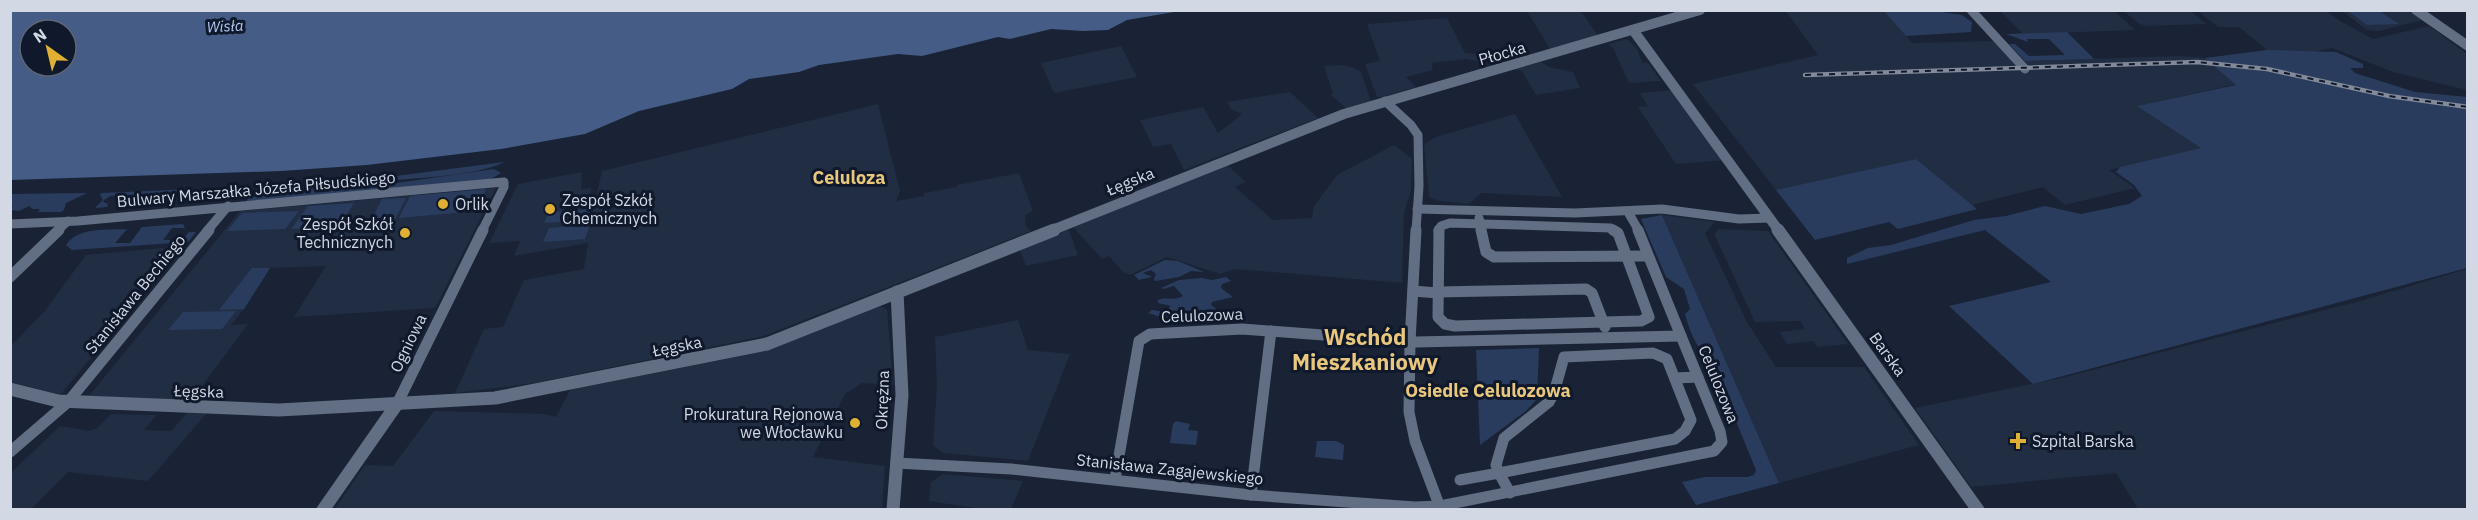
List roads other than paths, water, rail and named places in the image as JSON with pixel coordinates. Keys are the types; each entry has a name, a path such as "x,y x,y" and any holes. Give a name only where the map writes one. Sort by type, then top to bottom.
{"street":[{"name":"Płocka","path":"1312,126 1385,101 1700,10"},
{"path":"1971,10 2025,69"},
{"path":"2416,10 2468,46"},
{"name":"Barska","path":"1633,30 1978,510"},
{"path":"1385,101 1412,125 1418,135 1417,209 1410,342 1410,422 1441,508"},
{"name":"Łęgska","path":"10,389 68,402 279,410 398,404 510,396 748,349 766,344 1312,126"},
{"name":"Bulwary Marszałka Józefa Piłsudskiego","path":"10,224 68,221 504,182"},
{"name":"Ogniowa","path":"323,510 398,404 504,187 504,182"},
{"name":"Stanisława Bechiego","path":"10,452 68,402 228,206"},
{"path":"1417,209 1478,212 1628,212 1662,209 1739,219 1770,218"},
{"path":"1478,212 1486,252 1494,257 1648,256"},
{"name":"Celulozowa","path":"1441,508 1714,451 1720,446 1722,437 1628,212"},
{"path":"10,277 68,221"},
{"path":"1447,223 1480,225 1607,227 1618,233 1649,317 1641,321 1451,326 1443,323 1438,317 1439,227 1447,223"},
{"path":"1413,291 1583,289 1592,293 1608,338"},
{"name":"Okrężna","path":"893,510 902,388 897,292"},
{"name":"Celulozowa","path":"1115,479 1140,338 1150,334 1221,329 1410,342 1681,336"},
{"path":"1251,495 1271,331"},
{"path":"1563,339 1569,355"},
{"path":"1460,480 1499,472 1678,437 1691,422 1667,359 1658,354 1569,355 1562,359 1554,393 1549,402 1505,436 1496,463 1499,472 1510,493"},
{"path":"1675,378 1698,377"},
{"name":"Stanisława Zagajewskiego","path":"896,463 947,464 1115,479 1251,495 1441,508"}],"water":[{"name":"Wisła","path":"10,11 1180,11 1127,20 1108,30 1051,29 1010,39 998,37 922,56 898,54 819,65 799,72 749,79 732,89 639,111 585,134 501,149 367,165 281,171 11,180"}],"railway":[{"path":"1805,75 2197,62 2267,69 2389,96 2468,107"}],"place":[{"name":"Orlik","path":"443,204"},
{"name":"Zespół Szkół Chemicznych","path":"550,209"},
{"name":"Zespół Szkół Technicznych","path":"405,233"},
{"name":"Prokuratura Rejonowa we Włocławku","path":"855,423"},
{"name":"Szpital Barska","path":"2018,441"}],"district":[{"name":"Celuloza","path":"849,177"},
{"name":"Wschód Mieszkaniowy","path":"1365,348"},
{"name":"Osiedle Celulozowa","path":"1488,390"}]}
